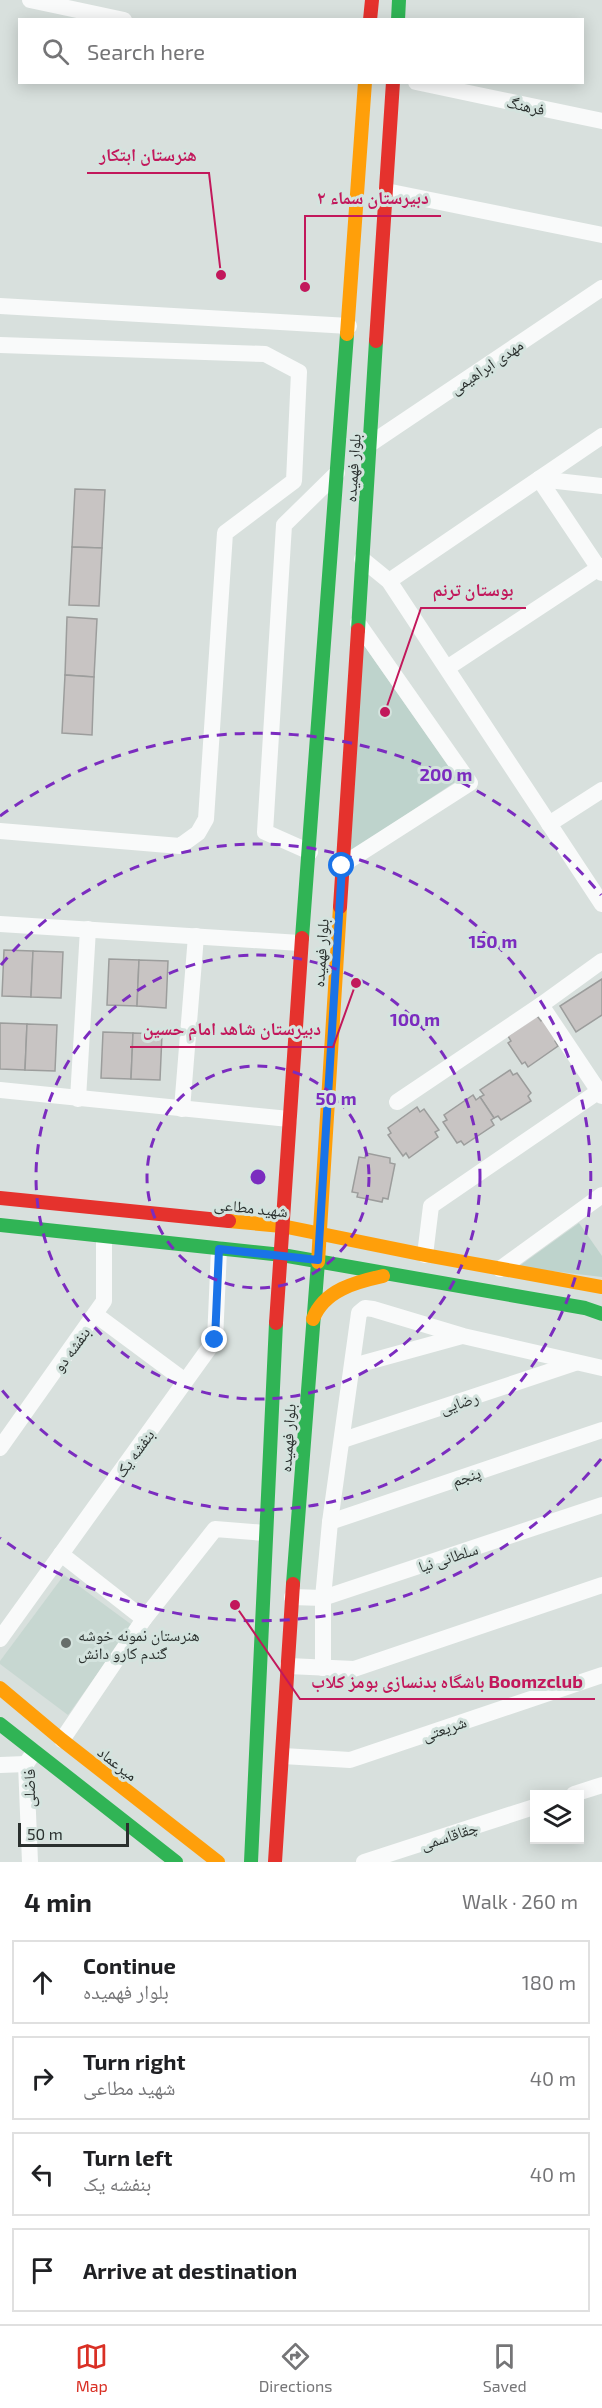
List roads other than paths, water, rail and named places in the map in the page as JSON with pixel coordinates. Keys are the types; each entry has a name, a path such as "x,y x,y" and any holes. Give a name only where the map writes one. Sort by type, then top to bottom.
{"street":[{"path":"30,0 115,18"},
{"path":"370,18 372,0"},
{"path":"398,18 399,0"},
{"name":"بلوار فهمیده","path":"255,1861 265,1533 276,1317 282,1255 300,943 310,852 349,326 364,84"},
{"name":"بلوار فهمیده","path":"275,1862 292,1597 318,1260 393,84"},
{"name":"فرهنگ","path":"426,84 602,121"},
{"path":"386,191 602,235"},
{"name":"مهدی ابراهیمی","path":"370,444 602,288"},
{"path":"0,306 349,326"},
{"path":"0,345 265,354 299,372 294,481 225,532 206,819 198,833 180,846 0,831"},
{"path":"389,580 602,436"},
{"path":"310,852 265,832 284,525 337,473"},
{"path":"539,479 602,486"},
{"path":"447,668 601,569 539,479"},
{"path":"362,559 389,580 602,904"},
{"path":"342,866 470,783 358,623"},
{"path":"549,824 602,790"},
{"path":"0,924 300,943"},
{"path":"78,1098 88,929"},
{"path":"182,1109 196,936"},
{"path":"397,1102 602,961"},
{"path":"425,1255 431,1206 601,1093 541,1005"},
{"path":"0,1090 289,1119"},
{"name":"شهید مطاعی","path":"0,1198 282,1226 602,1287"},
{"path":"500,1269 599,1204"},
{"path":"0,1225 318,1260 585,1308 602,1314"},
{"name":"بنفشه دو","path":"0,1448 104,1301 104,1238"},
{"name":"بنفشه یک","path":"0,1640 215,1340 219,1249"},
{"path":"312,1330 313,1315 333,1294 356,1283 390,1274"},
{"path":"323,1668 323,1598 330,1522 359,1313 365,1308 463,1335 602,1368"},
{"path":"96,1315 185,1381"},
{"path":"353,1366 463,1335"},
{"name":"رضایی","path":"343,1440 576,1363"},
{"name":"پنجم","path":"330,1522 602,1430"},
{"name":"سلطانی نیا","path":"292,1597 323,1598 602,1505"},
{"path":"62,1740 144,1619 215,1529 265,1533"},
{"path":"61,1554 144,1619"},
{"path":"288,1666 354,1669 602,1585"},
{"name":"شریعتی","path":"283,1756 350,1760 602,1675"},
{"name":"میرعماد","path":"0,1688 62,1740 218,1862"},
{"path":"0,1724 30,1758 70,1780 176,1862"},
{"path":"0,1765 30,1758"},
{"name":"فاضلی","path":"30,1758 30,1862"},
{"path":"70,1780 86,1758"},
{"path":"584,1791 602,1785"},
{"name":"چقاقاسمی","path":"364,1862 530,1808"}],"place":[{"name":"هنرستان ابتکار","path":"221,275"},
{"name":"دبیرستان سماء ٢","path":"305,287"},
{"name":"بوستان ترنم","path":"385,712"},
{"name":"دبیرستان شاهد امام حسین","path":"356,983"},
{"name":"باشگاه بدنسازی بومز کلاب Boomzclub","path":"235,1605"},
{"name":"هنرستان نمونه خوشه گندم کارو دانش","path":"66,1643"}]}
